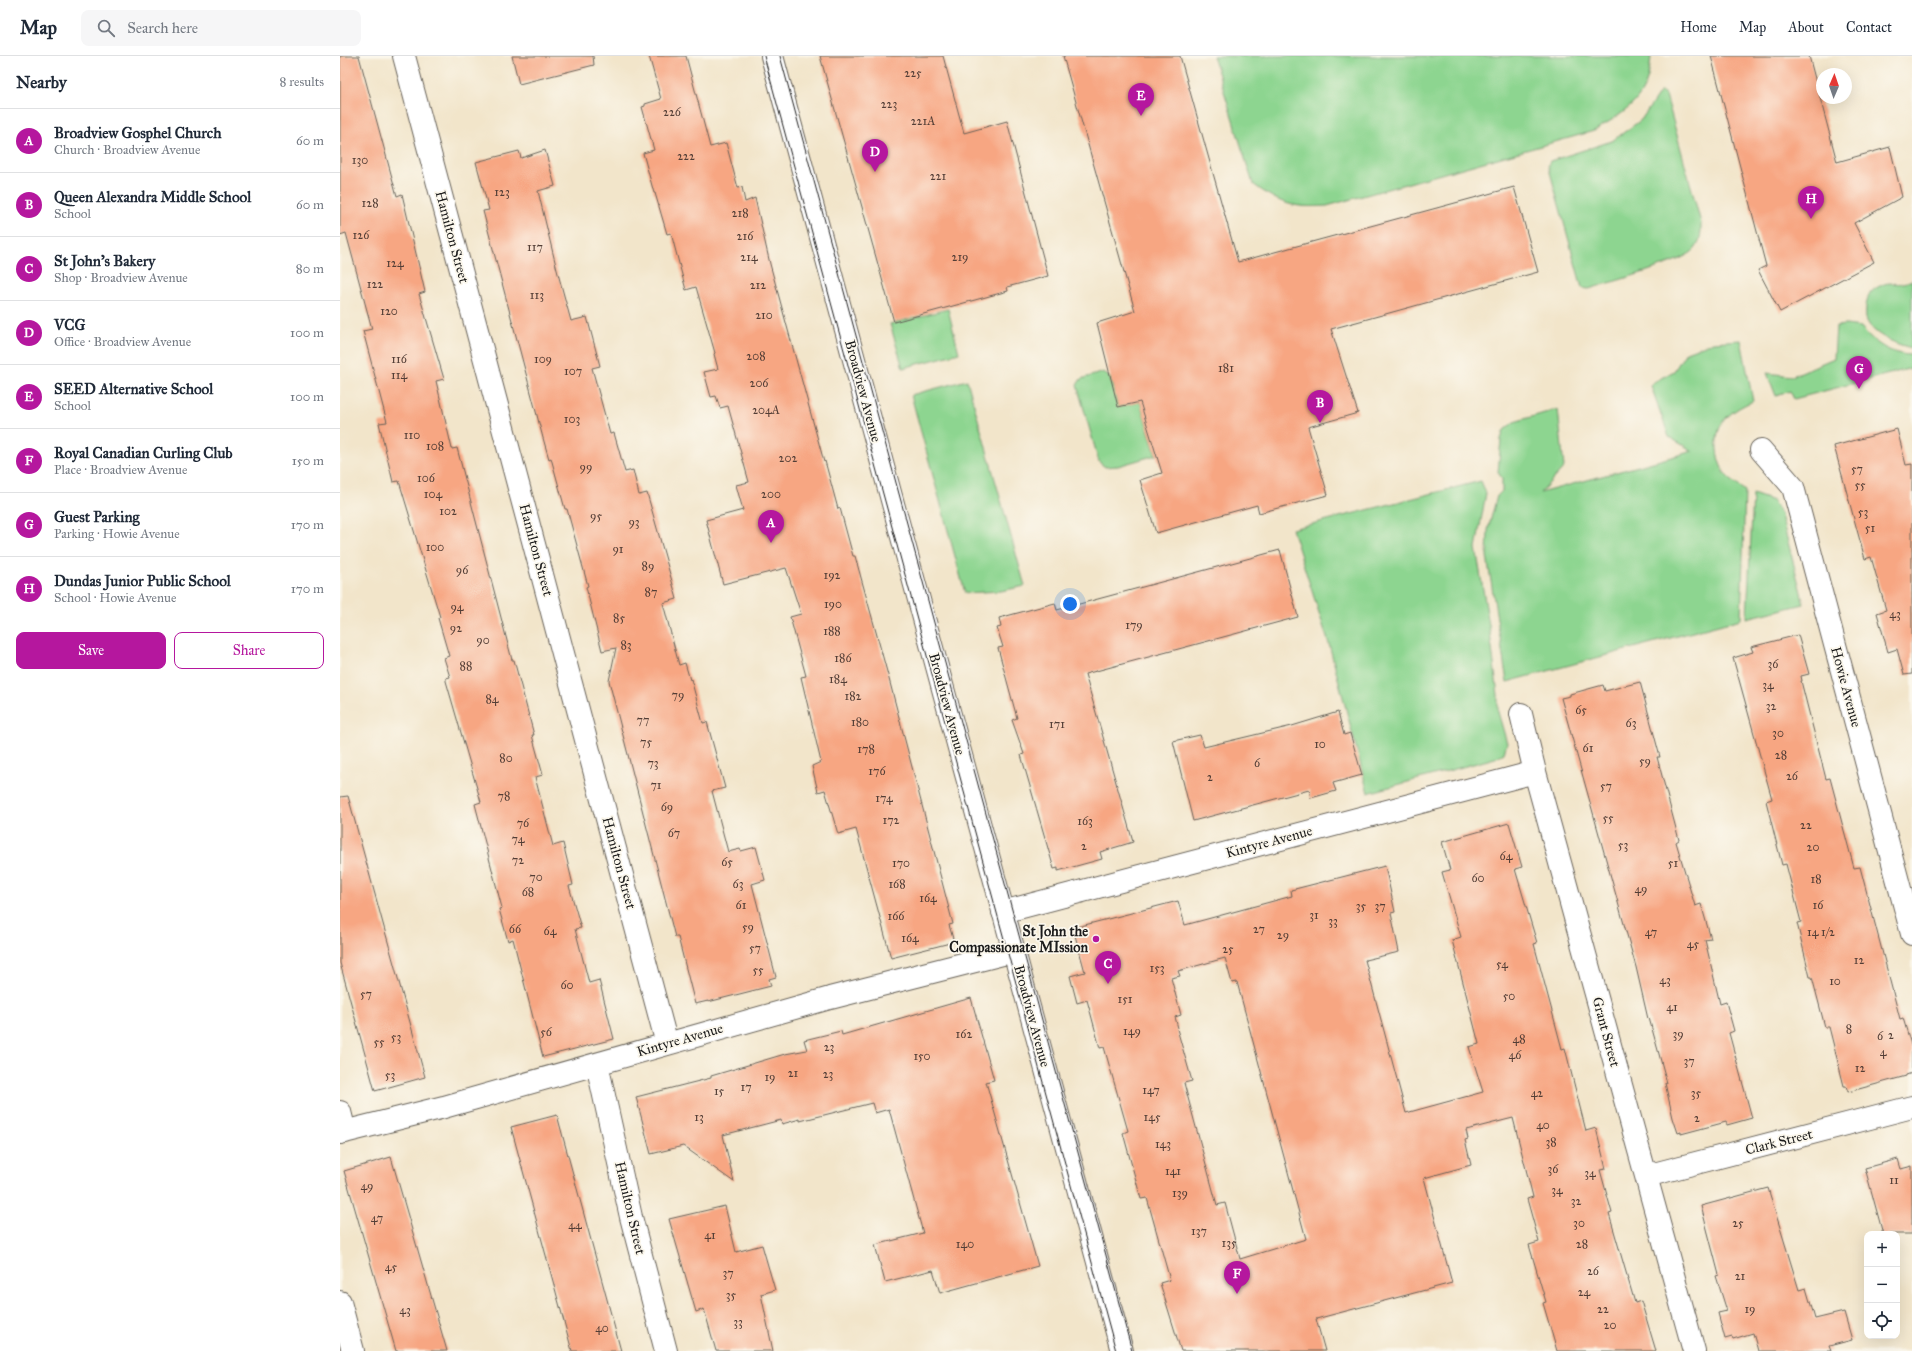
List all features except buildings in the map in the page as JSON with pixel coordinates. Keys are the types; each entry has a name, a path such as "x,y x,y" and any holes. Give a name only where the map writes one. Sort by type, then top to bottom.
{"street":[{"name":"Hamilton Street","path":"404,56 667,1044"},
{"name":"Broadview Avenue","path":"772,56 1122,1351"},
{"name":"Howie Avenue","path":"1761,450 1793,487 1912,934"},
{"name":"Grant Street","path":"1521,714 1535,772 1694,1351"},
{"name":"Kintyre Avenue","path":"1003,912 1535,772"},
{"name":"Kintyre Avenue","path":"342,1126 444,1107 830,998 1014,950"},
{"name":"Hamilton Street","path":"597,1064 631,1218 666,1351"},
{"name":"Clark Street","path":"1646,1176 1912,1107"},
{"path":"340,1302 353,1351"}],"green space":[{"path":"1213,56 1651,56 1646,84 1641,94 1627,109 1594,131 1327,206 1305,206 1288,204 1280,201 1253,184"},
{"path":"1661,91 1666,95 1701,223 1700,240 1695,249 1689,254 1663,266 1589,289 1582,288 1548,165 1550,161 1612,141 1641,120"},
{"path":"1912,280 1912,348 1893,342 1875,331 1866,319 1866,306 1868,298 1875,289 1885,284 1905,283"},
{"path":"948,309 959,353 903,368 890,324"},
{"path":"1846,325 1861,327 1877,343 1890,350 1897,353 1912,355 1912,368 1794,399 1790,391 1776,396 1767,373 1792,376 1834,358 1836,326"},
{"path":"1741,340 1753,401 1733,412 1722,423 1717,438 1717,446 1719,462 1722,469 1726,475 1745,491 1741,619 1507,682 1487,556 1488,530 1497,496 1502,491 1502,479 1498,472 1501,439 1504,430 1514,422 1558,409 1564,467 1540,493 1693,451 1669,437 1651,386 1654,382 1674,371 1686,352 1713,342"},
{"path":"1104,372 1110,378 1118,407 1140,402 1156,455 1118,466 1105,467 1099,462 1077,385 1081,379"},
{"path":"967,380 1025,586 1001,591 965,593 911,395"},
{"path":"1481,481 1486,493 1476,548 1489,625 1498,695 1498,712 1507,743 1504,753 1495,758 1368,793 1329,644 1292,529"},
{"path":"1753,494 1773,501 1781,515 1804,604 1747,618"}],"tram line":[{"path":"764,56 1116,1351"},
{"path":"780,56 1132,1351"}],"place":[{"name":"SEED Alternative School","path":"1141,116"},
{"name":"VCG","path":"875,172"},
{"name":"Dundas Junior Public School","path":"1811,219"},
{"name":"Guest Parking","path":"1859,389"},
{"name":"Queen Alexandra Middle School","path":"1320,423"},
{"name":"Broadview Gosphel Church","path":"771,543"},
{"name":"St John the Compassionate MIssion","path":"1096,939"},
{"name":"St John's Bakery","path":"1108,984"},
{"name":"Royal Canadian Curling Club","path":"1237,1294"}]}
